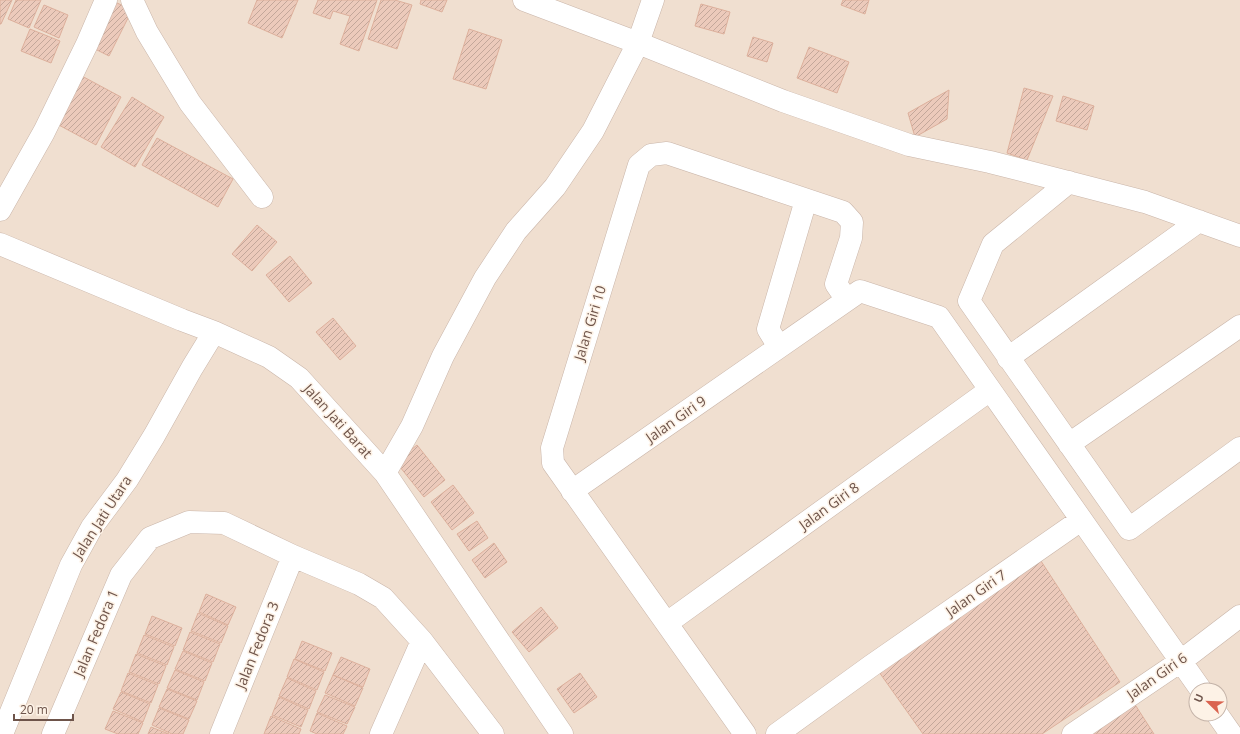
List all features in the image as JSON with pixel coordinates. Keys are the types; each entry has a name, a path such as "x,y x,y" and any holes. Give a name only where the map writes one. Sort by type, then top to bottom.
{"street":[{"path":"132,0 147,32 190,102 262,197"},
{"path":"524,0 783,100 909,145 990,162 1145,202 1240,236"},
{"path":"385,473 412,426 443,356 485,278 516,231 555,187 593,131 638,43 653,0"},
{"path":"0,210 44,132 74,72 104,1"},
{"name":"Jalan Giri 10","path":"745,734 553,463 552,448 639,165 650,155 667,154 806,200"},
{"path":"1069,182 993,244 968,301 1128,529 1240,448"},
{"path":"779,347 768,329 806,200 843,212 852,222 851,238 836,284 854,295 939,317 1081,520 1182,660 1196,682"},
{"path":"1008,358 1199,221"},
{"name":"Jalan Jati Barat","path":"0,244 269,356 299,378 385,473 562,734"},
{"name":"Jalan Giri 9","path":"572,491 854,295"},
{"path":"1069,444 1240,326"},
{"name":"Jalan Jati Utara","path":"2,734 71,565 92,527 126,480 154,436 214,332"},
{"name":"Jalan Giri 8","path":"667,623 990,390"},
{"name":"Jalan Giri 7","path":"778,734 871,666 1081,520"},
{"name":"Jalan Fedora 1","path":"52,734 121,575 150,538 189,522 224,524 293,556"},
{"path":"293,556 359,584 383,598 422,641 493,734"},
{"name":"Jalan Fedora 3","path":"221,734 293,556"},
{"name":"Jalan Giri 6","path":"1073,734 1182,660 1240,616"},
{"path":"381,734 422,641"},
{"path":"1223,722 1231,734"}],"shaded area":[{"path":"0,0 1240,0 1240,734 0,734"}],"building":[{"path":"0,0 12,0 1,24 0,24"},
{"path":"16,0 41,0 29,28 8,19"},
{"path":"257,0 298,0 282,38 248,23"},
{"path":"318,0 377,0 359,51 340,44 350,16 333,11 330,19 313,13"},
{"path":"381,0 395,0 412,5 397,49 368,39"},
{"path":"421,0 447,0 442,12 420,4"},
{"path":"843,0 869,0 865,14 841,5"},
{"path":"115,2 132,10 109,56 93,48"},
{"path":"701,4 730,12 724,34 695,26"},
{"path":"44,5 68,15 59,38 34,27"},
{"path":"30,29 60,41 51,63 21,51"},
{"path":"469,29 502,40 486,89 453,79"},
{"path":"753,37 773,43 767,62 747,56"},
{"path":"809,47 849,62 837,93 797,78"},
{"path":"80,75 121,97 96,145 55,123"},
{"path":"1024,88 1053,96 1027,160 1007,153"},
{"path":"949,90 947,119 915,137 908,113"},
{"path":"1063,96 1094,106 1087,130 1056,121"},
{"path":"132,97 164,117 135,167 101,147"},
{"path":"157,138 233,179 218,207 142,165"},
{"path":"257,225 277,242 252,271 232,254"},
{"path":"290,256 312,283 289,302 266,275"},
{"path":"333,318 356,346 340,360 316,332"},
{"path":"417,445 445,480 424,497 396,462"},
{"path":"453,485 474,513 452,530 431,502"},
{"path":"477,521 488,538 469,551 457,534"},
{"path":"494,543 507,562 485,578 472,560"},
{"path":"1039,558 1120,682 1042,734 923,734 879,672"},
{"path":"206,594 236,607 228,625 199,612"},
{"path":"541,607 558,628 529,652 512,632"},
{"path":"198,613 228,626 221,643 191,631"},
{"path":"152,616 182,628 175,646 145,634"},
{"path":"190,632 220,644 213,662 183,650"},
{"path":"144,635 174,647 167,665 137,653"},
{"path":"302,641 332,653 325,671 295,659"},
{"path":"183,651 212,663 205,681 175,669"},
{"path":"136,654 166,666 159,684 129,672"},
{"path":"341,657 370,669 363,687 333,675"},
{"path":"294,659 324,672 317,690 287,677"},
{"path":"175,670 204,682 197,700 167,688"},
{"path":"128,673 158,685 151,703 121,691"},
{"path":"580,673 597,697 574,713 557,689"},
{"path":"333,675 363,688 355,706 325,693"},
{"path":"287,678 316,691 309,709 279,696"},
{"path":"167,689 197,701 189,719 159,707"},
{"path":"121,692 150,704 143,722 113,709"},
{"path":"325,695 355,707 347,724 317,712"},
{"path":"279,697 308,710 301,727 272,715"},
{"path":"1134,703 1154,734 1090,734"},
{"path":"159,708 189,720 183,734 172,734 152,725"},
{"path":"113,711 143,723 138,734 118,734 105,729"},
{"path":"317,713 347,726 343,734 317,734 310,731"},
{"path":"271,716 301,729 299,734 264,734"},
{"path":"151,727 169,734 148,734"}]}
